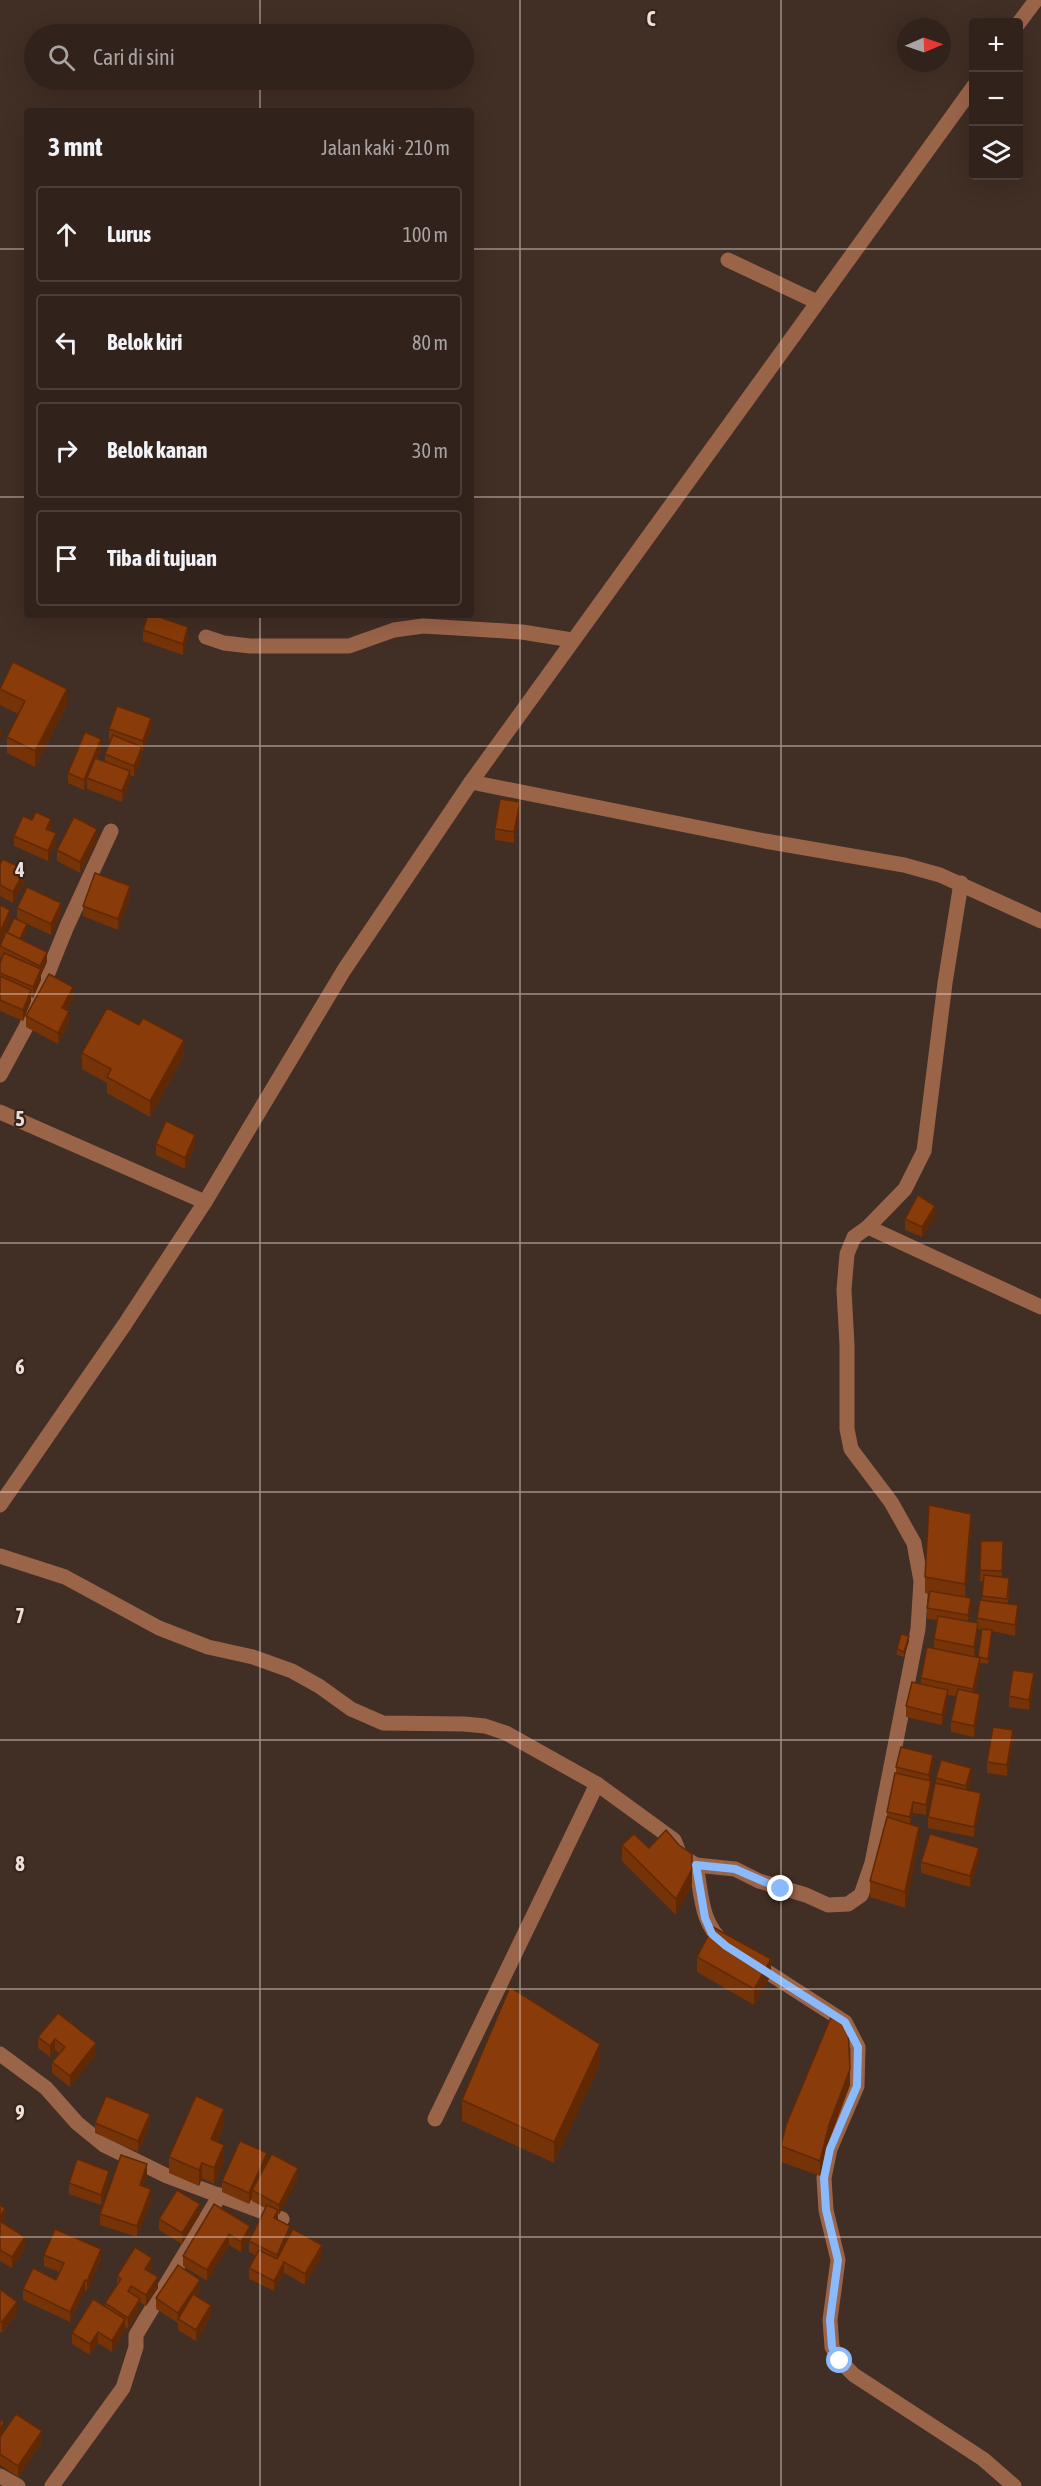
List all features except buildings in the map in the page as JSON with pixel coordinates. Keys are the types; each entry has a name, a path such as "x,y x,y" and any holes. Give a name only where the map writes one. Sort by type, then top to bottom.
{"street":[{"path":"1022,18 1035,0"},
{"path":"0,1505 118,1334 205,1202 344,970 471,782 969,93"},
{"path":"728,260 817,302"},
{"path":"206,637 224,644 250,646 349,646 394,630 423,626 522,632 572,640"},
{"path":"471,782 776,843 885,861 940,874 1041,921"},
{"path":"0,1075 26,1027 67,926 111,831"},
{"path":"0,1556 65,1577 159,1628 208,1647 253,1657 292,1671 319,1686 351,1709 383,1723 464,1724 485,1726 506,1733 597,1784 674,1840 680,1855 696,1865 735,1869 759,1881 806,1895 828,1905 848,1904 861,1895 872,1863 918,1629 921,1581 914,1543 891,1502 851,1449 848,1429 844,1290 847,1254 854,1237 868,1227 905,1189 924,1151 945,983 961,883"},
{"path":"0,1112 205,1202"},
{"path":"868,1227 1041,1307"},
{"path":"435,2119 597,1784"},
{"path":"696,1865 705,1918 712,1934 845,2022 858,2047 857,2086 830,2149 824,2178 826,2210 838,2260 830,2320 832,2347 840,2361 854,2375 983,2459 1014,2486"},
{"path":"0,2054 46,2088 77,2123 105,2145 167,2176 282,2219"},
{"path":"52,2486 123,2388 136,2348 136,2335 220,2195"},
{"path":"0,2476 18,2486"}],"route":[{"path":"781,1889 735,1869 696,1865 705,1918 712,1934 726,1946 814,2000 845,2022 858,2047 857,2086 830,2149 824,2178 826,2210 838,2260 830,2320 832,2347 840,2361"}]}
